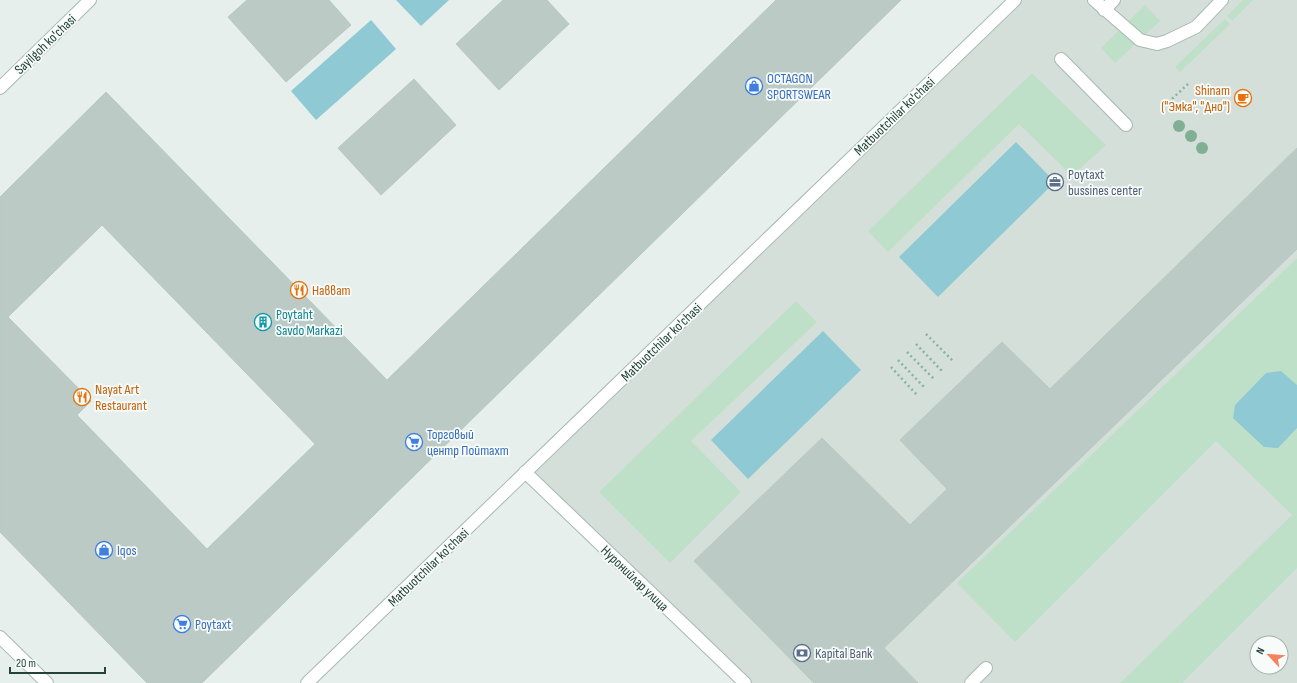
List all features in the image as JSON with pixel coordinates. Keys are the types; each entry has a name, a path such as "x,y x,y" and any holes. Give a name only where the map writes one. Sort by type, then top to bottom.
{"street":[{"name":"Sayilgoh ko'chasi","path":"0,88 90,0"},
{"name":"Matbuotchilar ko'chasi","path":"307,683 1015,0"},
{"path":"1094,0 1140,40 1157,44 1167,41 1196,27 1222,0"},
{"path":"1104,10 1114,0"},
{"path":"1061,59 1126,125"},
{"name":"Нуронийлар улица","path":"526,472 746,683"},
{"path":"0,637 47,683"},
{"path":"970,683 986,668"}],"path":[{"path":"1161,109 1188,84"},
{"path":"926,334 952,361"},
{"path":"916,344 942,371"},
{"path":"907,352 934,379"},
{"path":"898,360 925,388"},
{"path":"891,367 917,395"}],"shaded area":[{"path":"1015,0 1297,0 1297,683 745,683 525,472"}],"green space":[{"path":"1243,0 1253,0 1232,21 1227,16"},
{"path":"1145,5 1160,21 1115,63 1101,48"},
{"path":"1225,19 1230,24 1180,72 1175,67"},
{"path":"1032,73 1106,145 1072,176 1019,124 888,252 868,231"},
{"path":"1297,258 1297,568 1182,683 1120,683 1292,515 1216,441 1015,642 957,583"},
{"path":"796,301 817,322 691,441 741,492 670,563 599,492"}],"water":[{"path":"396,0 449,0 421,26"},
{"path":"371,20 396,49 316,120 291,91"},
{"path":"1016,142 1055,182 938,297 899,257"},
{"path":"823,331 861,370 748,479 711,440"},
{"path":"1281,371 1297,385 1297,428 1278,448 1264,447 1233,418 1235,405 1266,373"}],"building":[{"path":"247,0 329,0 351,25 286,82 228,17"},
{"path":"503,0 547,0 569,24 499,90 456,44"},
{"name":"Poytaht Savdo Markazi","path":"776,0 901,0 202,683 147,683 0,532 0,197 106,92 387,380","holes":["102,225 315,444 207,549 77,415 91,401 8,317"]},
{"path":"414,79 456,125 381,195 338,148"},
{"path":"1297,148 1297,249 884,648 918,683 814,683 694,561 822,438 910,525 947,489 900,440 1002,342 1050,389"}],"place":[{"name":"OCTAGON SPORTSWEAR","path":"754,86"},
{"name":"Shinam (\"Эмка\", \"Дно\")","path":"1243,98"},
{"name":"Poytaxt bussines center","path":"1055,182"},
{"name":"Навват","path":"299,290"},
{"name":"Poytaht Savdo Markazi","path":"263,322"},
{"name":"Nayat Art Restaurant","path":"82,397"},
{"name":"Торговый центр Пойтахт","path":"414,442"},
{"name":"Iqos","path":"104,550"},
{"name":"Poytaxt","path":"182,624"},
{"name":"Kapital Bank","path":"802,653"}]}
